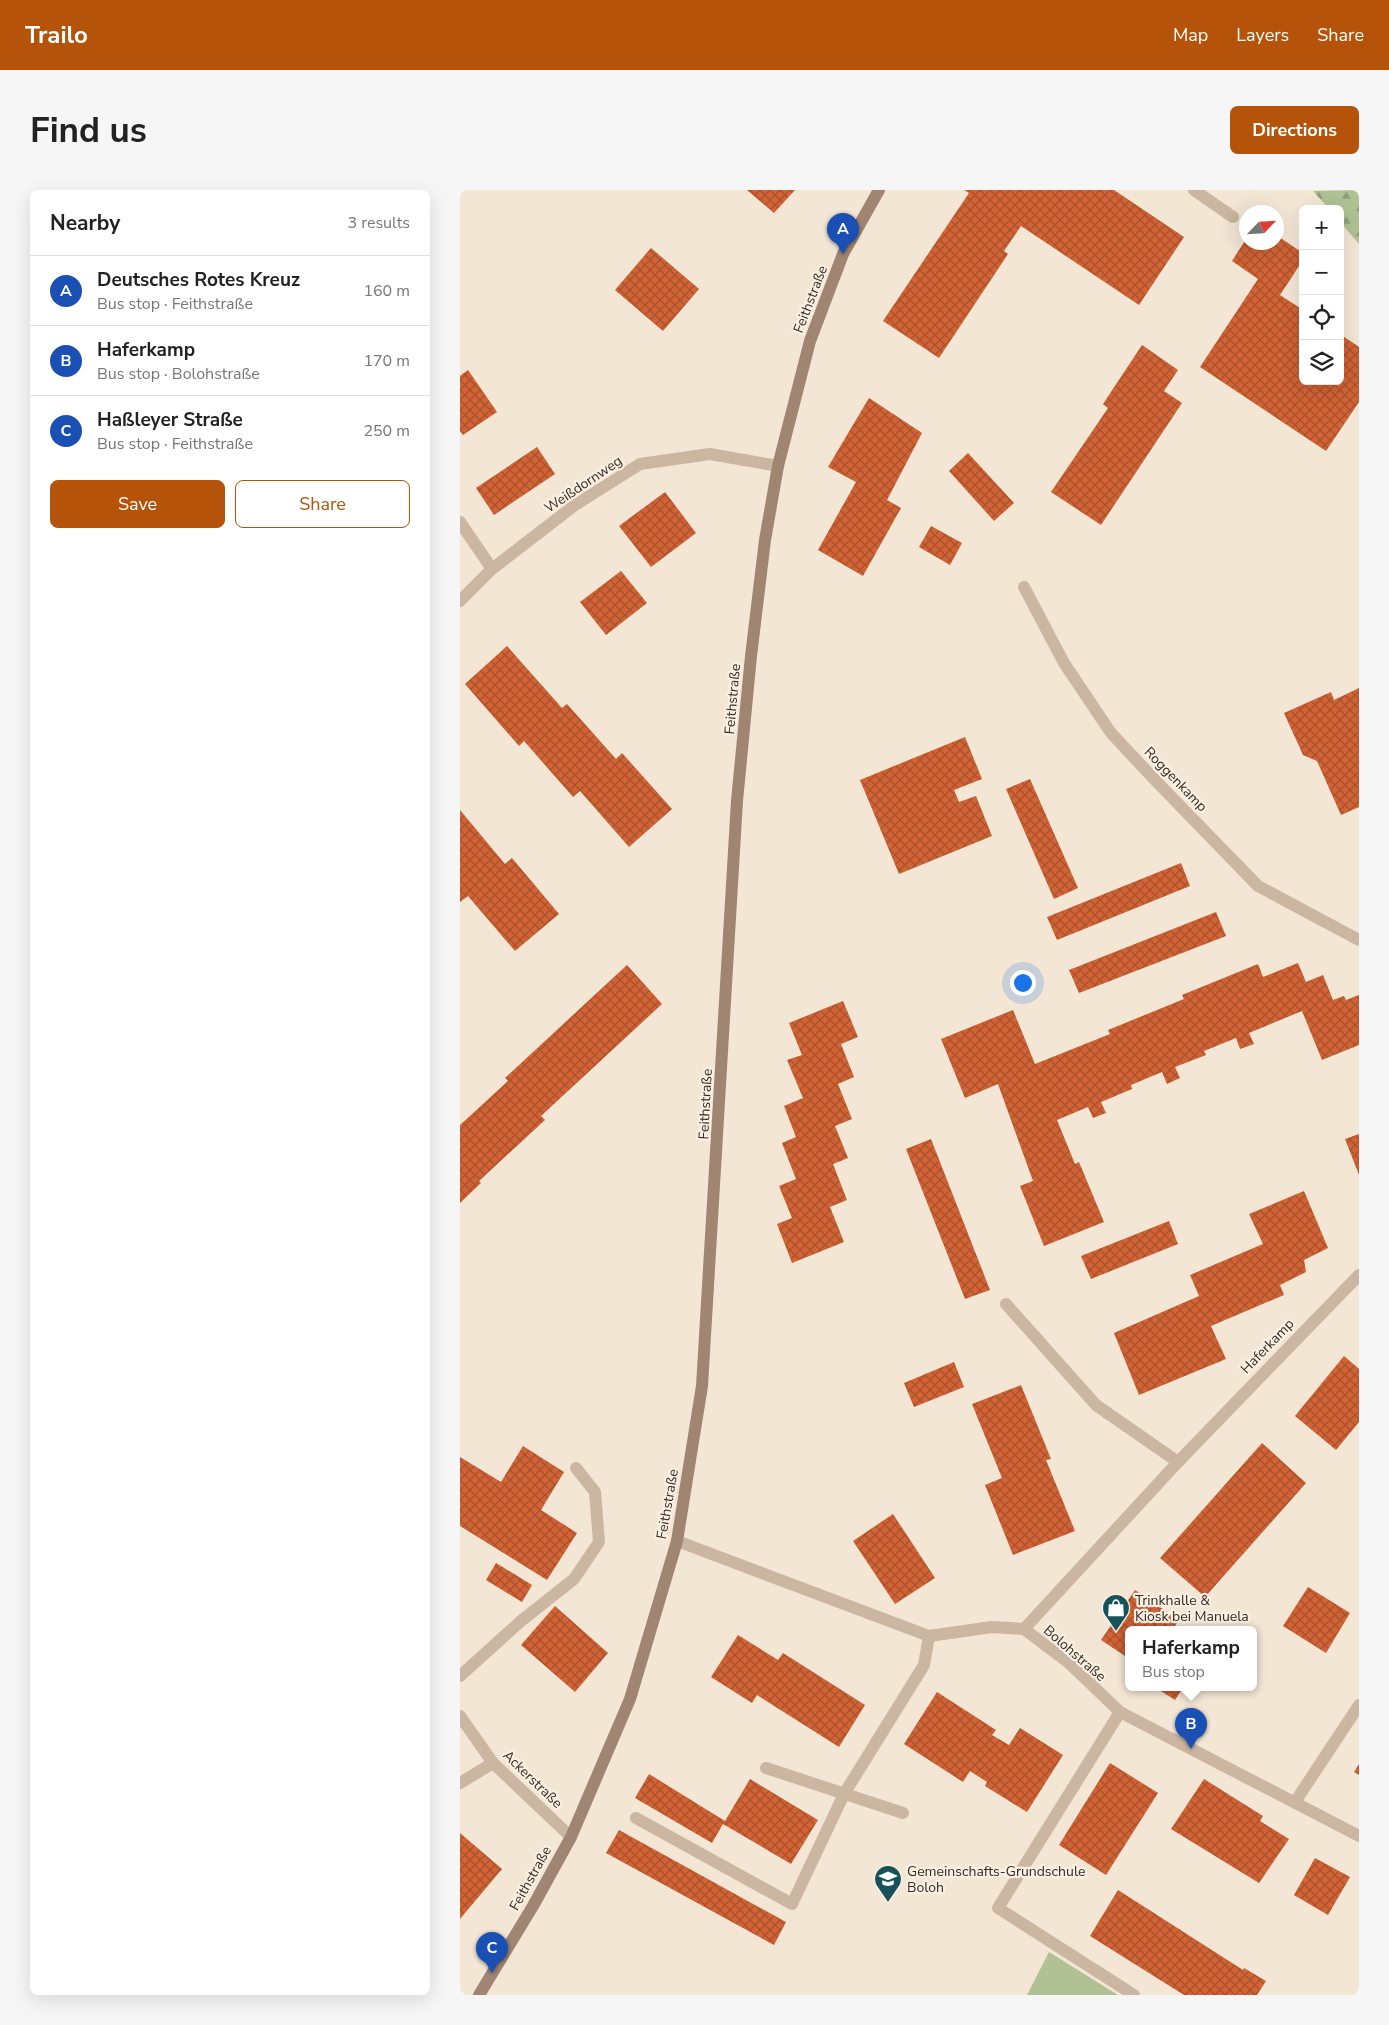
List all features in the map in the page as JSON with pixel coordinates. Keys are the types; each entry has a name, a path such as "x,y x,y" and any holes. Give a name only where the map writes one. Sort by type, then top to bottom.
{"main road":[{"name":"Feithstraße","path":"479,1995 571,1837 630,1699 677,1541 702,1386 737,802 750,656 765,540 778,466 810,341 843,254 879,190"}],"street":[{"path":"1194,190 1233,217"},
{"name":"Weißdornweg","path":"460,601 492,569 575,505 640,464 710,454 778,466"},
{"path":"460,522 492,569"},
{"name":"Roggenkamp","path":"1024,587 1064,663 1112,733 1155,780 1258,886 1359,940"},
{"name":"Haferkamp","path":"1024,1629 1178,1462 1359,1275"},
{"path":"1006,1304 1096,1405 1178,1462"},
{"path":"460,1676 574,1578 599,1542 595,1492 576,1468"},
{"name":"Bolohstraße","path":"677,1541 929,1636 992,1627 1024,1629 1068,1663 1120,1712 1359,1836"},
{"path":"636,1818 792,1904 844,1794 924,1665 929,1636"},
{"path":"1295,1802 1359,1705"},
{"path":"1120,1712 998,1908 1134,1995"},
{"name":"Ackerstraße","path":"460,1716 493,1763 571,1837"},
{"path":"460,1783 493,1763"},
{"path":"766,1768 903,1813"}],"green space":[{"path":"1359,190 1359,244 1344,227 1344,205 1325,205 1313,191"},
{"path":"1049,1952 1118,1995 1027,1995"}],"building":[{"path":"747,190 795,190 774,213"},
{"path":"964,190 1114,190 1184,237 1139,305 1021,226 1004,251 1008,254 939,358 883,321 969,193"},
{"path":"1284,240 1299,250 1299,266 1280,295 1299,307 1299,385 1344,385 1344,337 1359,347 1359,402 1326,451 1200,367 1258,279 1232,261 1239,250 1284,250"},
{"path":"651,248 699,289 663,331 615,290"},
{"path":"1142,345 1178,370 1164,391 1182,403 1101,525 1051,492 1108,408 1103,404"},
{"path":"468,370 497,412 463,435 460,431 460,376"},
{"path":"869,398 922,433 887,500 901,508 863,576 818,550 856,482 828,467"},
{"path":"537,447 555,474 494,515 476,488"},
{"path":"968,453 1014,503 994,521 949,471"},
{"path":"665,492 696,533 651,567 619,526"},
{"path":"931,526 962,543 950,565 919,547"},
{"path":"621,571 647,603 606,635 580,602"},
{"path":"507,646 562,708 567,704 616,759 622,753 672,809 629,847 580,791 573,797 524,741 519,746 465,684"},
{"path":"1359,688 1359,807 1341,815 1317,761 1303,755 1284,713 1331,692 1334,700"},
{"path":"965,737 982,779 954,790 959,802 976,796 992,836 899,874 860,780"},
{"path":"1030,779 1078,888 1054,899 1006,789"},
{"path":"460,810 505,864 512,858 559,914 515,951 468,896 460,902"},
{"path":"1181,863 1190,886 1057,940 1047,917"},
{"path":"1216,912 1226,936 1079,993 1069,970"},
{"path":"1298,963 1306,982 1323,975 1333,1000 1344,996 1346,1000 1359,995 1359,1045 1322,1060 1302,1011 1249,1033 1254,1044 1240,1049 1236,1038 1204,1051 1206,1055 1175,1067 1180,1078 1167,1084 1162,1072 1131,1085 1132,1089 1101,1102 1106,1113 1093,1118 1088,1107 1057,1120 1075,1164 1079,1162 1104,1222 1044,1246 1020,1186 1033,1181 998,1084 965,1098 941,1039 1013,1010 1035,1064 1110,1034 1108,1030 1184,999 1182,995 1258,964 1263,977"},
{"path":"627,965 662,1004 541,1116 545,1120 479,1181 481,1183 460,1203 460,1125 508,1081 505,1078"},
{"path":"843,1001 858,1037 841,1044 854,1077 838,1084 852,1119 835,1126 848,1158 833,1164 847,1200 830,1207 844,1242 792,1263 777,1224 792,1218 779,1186 796,1179 782,1143 796,1137 784,1106 803,1098 787,1060 802,1055 789,1023"},
{"path":"1359,1134 1359,1175 1345,1139"},
{"path":"931,1139 990,1290 965,1299 906,1149"},
{"path":"1304,1191 1328,1248 1304,1260 1306,1272 1280,1285 1284,1295 1211,1326 1226,1359 1139,1395 1114,1333 1199,1296 1190,1275 1263,1244 1249,1214"},
{"path":"1169,1221 1178,1244 1091,1279 1081,1256"},
{"path":"1344,1356 1359,1369 1359,1422 1336,1450 1295,1416"},
{"path":"954,1362 964,1387 914,1407 904,1383"},
{"path":"1021,1385 1051,1459 1046,1460 1075,1531 1013,1555 985,1485 1002,1478 972,1404"},
{"path":"1262,1443 1306,1483 1205,1597 1160,1558"},
{"path":"523,1446 564,1472 541,1510 577,1533 547,1580 460,1526 460,1457 501,1482"},
{"path":"893,1514 935,1578 895,1604 853,1541"},
{"path":"496,1563 532,1585 522,1602 486,1580"},
{"path":"1308,1587 1350,1613 1326,1653 1283,1626"},
{"path":"1135,1590 1179,1620 1175,1626 1125,1626 1125,1656 1101,1640"},
{"path":"555,1606 608,1653 575,1692 521,1645"},
{"path":"738,1635 778,1660 783,1653 865,1705 839,1747 757,1695 752,1703 711,1677"},
{"path":"1161,1691 1181,1691 1175,1700"},
{"path":"937,1692 996,1730 992,1735 1009,1745 1020,1728 1063,1755 1027,1812 985,1786 987,1782 970,1771 963,1782 904,1744"},
{"path":"1110,1763 1158,1793 1106,1875 1059,1845"},
{"path":"1359,1764 1359,1775 1354,1772"},
{"path":"649,1774 725,1821 750,1779 818,1820 791,1864 723,1824 712,1843 635,1798"},
{"path":"1204,1779 1263,1816 1260,1821 1289,1839 1259,1883 1171,1829"},
{"path":"619,1830 786,1922 774,1945 606,1853"},
{"path":"460,1833 502,1869 460,1919"},
{"path":"1315,1858 1350,1877 1328,1915 1294,1895"},
{"path":"1118,1890 1243,1970 1244,1968 1266,1981 1257,1995 1184,1995 1090,1936"}],"place":[{"name":"Deutsches Rotes Kreuz","path":"843,254"},
{"name":"Trinkhalle & Kiosk bei Manuela","path":"1116,1632"},
{"name":"Haferkamp","path":"1191,1749"},
{"name":"Gemeinschafts-Grundschule Boloh","path":"888,1903"},
{"name":"Haßleyer Straße","path":"492,1973"}]}
